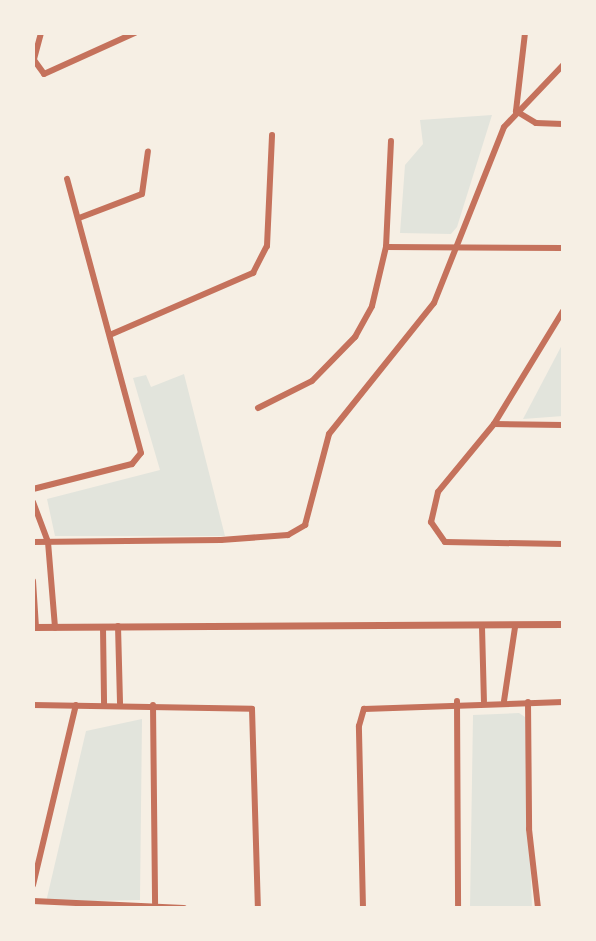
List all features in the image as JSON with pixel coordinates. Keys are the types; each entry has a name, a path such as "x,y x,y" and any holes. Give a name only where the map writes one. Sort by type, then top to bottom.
{"street":[{"path":"41,33 34,60 44,74 135,33"},
{"path":"516,111 525,33"},
{"path":"40,528 33,540 48,542 221,540 299,531 309,517 329,434 410,340 462,244 496,147 516,111 563,65"},
{"path":"516,111 536,124 563,124"},
{"path":"112,334 253,273 267,246 272,135"},
{"path":"258,408 313,381 355,337 379,285 386,247 391,141"},
{"path":"79,218 142,194 148,151"},
{"path":"33,489 140,458 112,334 67,179"},
{"path":"386,247 462,244 563,248"},
{"path":"563,311 494,424 438,492 434,535 445,542 563,544"},
{"path":"494,424 563,425"},
{"path":"33,502 40,528 48,542 55,628"},
{"path":"33,581 35,627 563,627"},
{"path":"118,626 120,703"},
{"path":"482,627 484,701"},
{"path":"504,701 516,627"},
{"path":"103,628 104,703"},
{"path":"457,701 458,908"},
{"path":"363,908 359,726 364,709 457,701 563,702"},
{"path":"528,702 529,829 538,908"},
{"path":"33,705 120,703 253,709 258,908"},
{"path":"33,885 76,705"},
{"path":"153,705 155,903"},
{"path":"33,901 155,903 184,908"}],"shaded area":[{"path":"492,115 457,227 451,234 400,233 405,165 423,144 420,120"},
{"path":"563,343 563,416 523,419"},
{"path":"184,374 225,536 55,536 47,499 160,470 133,378 146,375 151,387"},
{"path":"519,713 525,717 532,908 470,908 473,715"},
{"path":"142,719 140,900 46,902 86,731"}]}
